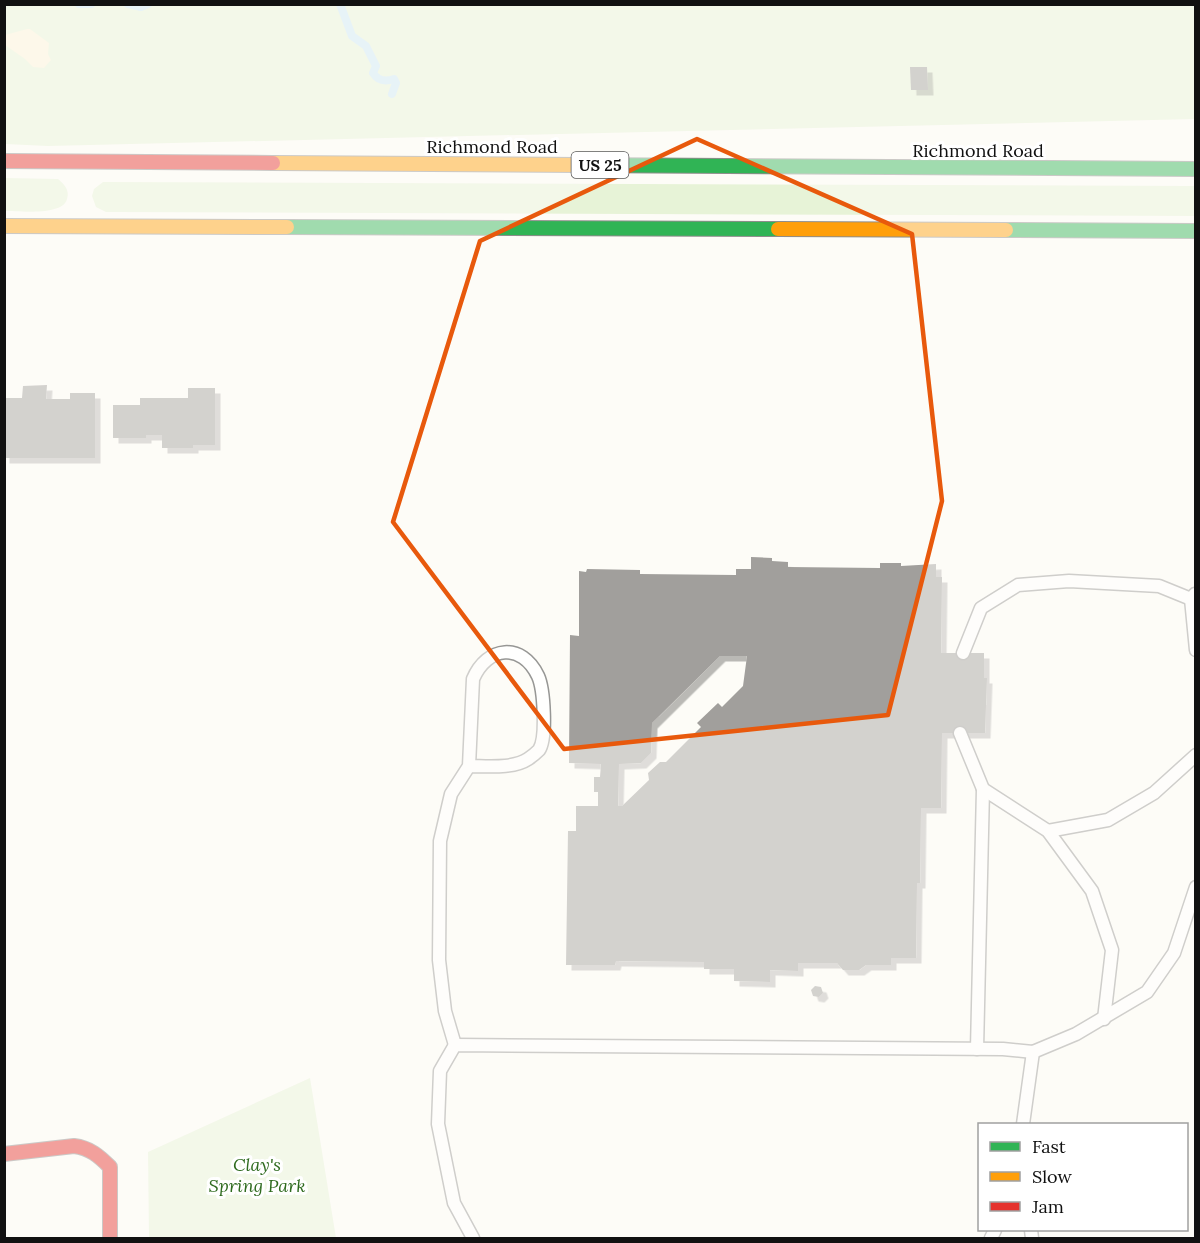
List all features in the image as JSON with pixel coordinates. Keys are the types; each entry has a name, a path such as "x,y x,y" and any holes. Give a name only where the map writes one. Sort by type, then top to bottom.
{"main road":[{"name":"Richmond Road","path":"4,161 1196,169"},
{"path":"4,226 1196,231"},
{"path":"4,1154 74,1146 84,1146 98,1154 110,1167 110,1239"}],"lane":[{"path":"963,653 981,608 1018,585 1069,581 1159,586 1193,596 1196,650"},
{"path":"469,766 510,765 527,760 539,749 542,740 544,705 539,677 529,662 517,654 502,652 489,656 475,673 469,766 451,794 440,841 440,960 444,1011 455,1045 440,1071 438,1124 454,1203 473,1239"},
{"path":"960,733 983,789 977,1049"},
{"path":"1048,831 1108,820 1154,793 1196,755"},
{"path":"983,789 1048,831 1092,891 1112,950 1104,1019"},
{"path":"455,1045 977,1049 1033,1052 1076,1034 1147,992 1174,953 1196,887"},
{"path":"1023,1123 1033,1052"}],"highlighted area":[{"path":"697,139 912,234 942,501 888,715 564,749 393,522 480,241"}],"green space":[{"path":"5,5 1195,5 1195,119 48,146 5,144"},
{"path":"5,178 58,179 67,190 68,196 64,204 58,208 30,212 5,211"},
{"path":"103,182 1195,186 1196,216 106,212 96,207 92,196 94,189"},
{"name":"Clay's Spring Park","path":"310,1078 336,1238 149,1238 148,1152"}],"sand":[{"path":"27,29 49,43 48,54 51,60 44,68 33,67 5,45 5,35"}],"building":[{"path":"910,67 927,67 928,90 911,90"},
{"path":"47,385 46,399 70,399 70,393 95,393 95,458 4,458 4,398 22,398 23,386"},
{"path":"188,388 215,388 215,445 162,448 162,435 146,435 146,438 113,438 113,405 140,405 140,398 188,398"},
{"path":"751,557 772,558 772,561 788,562 788,567 880,568 880,563 901,563 901,566 936,564 936,577 942,577 941,653 984,653 984,678 987,678 985,733 942,733 941,808 921,808 916,958 891,958 891,965 866,965 859,970 843,970 837,963 798,963 798,971 770,970 770,982 734,981 734,969 704,969 704,962 616,961 615,965 566,965 568,831 576,831 576,806 598,806 598,792 594,792 594,777 600,777 601,764 569,763 570,635 579,636 579,571 586,572 587,569 640,570 640,574 736,575 736,569 751,569","holes":["720,656 747,656 743,686 722,707 718,703 697,723 701,727 666,762 660,762 648,773 649,780 622,806 618,806 619,764 641,763 651,753 652,723"]},
{"path":"815,986 821,987 823,993 819,997 813,996 811,990"}],"waterway":[{"path":"79,4 91,4"},
{"path":"128,4 141,7 148,4"},
{"path":"340,4 352,36 366,46 376,66 373,73 382,80 394,79 396,83 392,94"}],"traffic: fast":[{"path":"578,165 1196,169"},
{"path":"287,227 778,229"},
{"path":"1006,230 1196,231"}],"traffic: slow":[{"path":"273,163 578,165"},
{"path":"4,226 287,227"},
{"path":"778,229 1006,230"}],"traffic: jam":[{"path":"4,161 273,163"},
{"path":"4,1154 74,1146 98,1156 110,1167 110,1238"}]}
